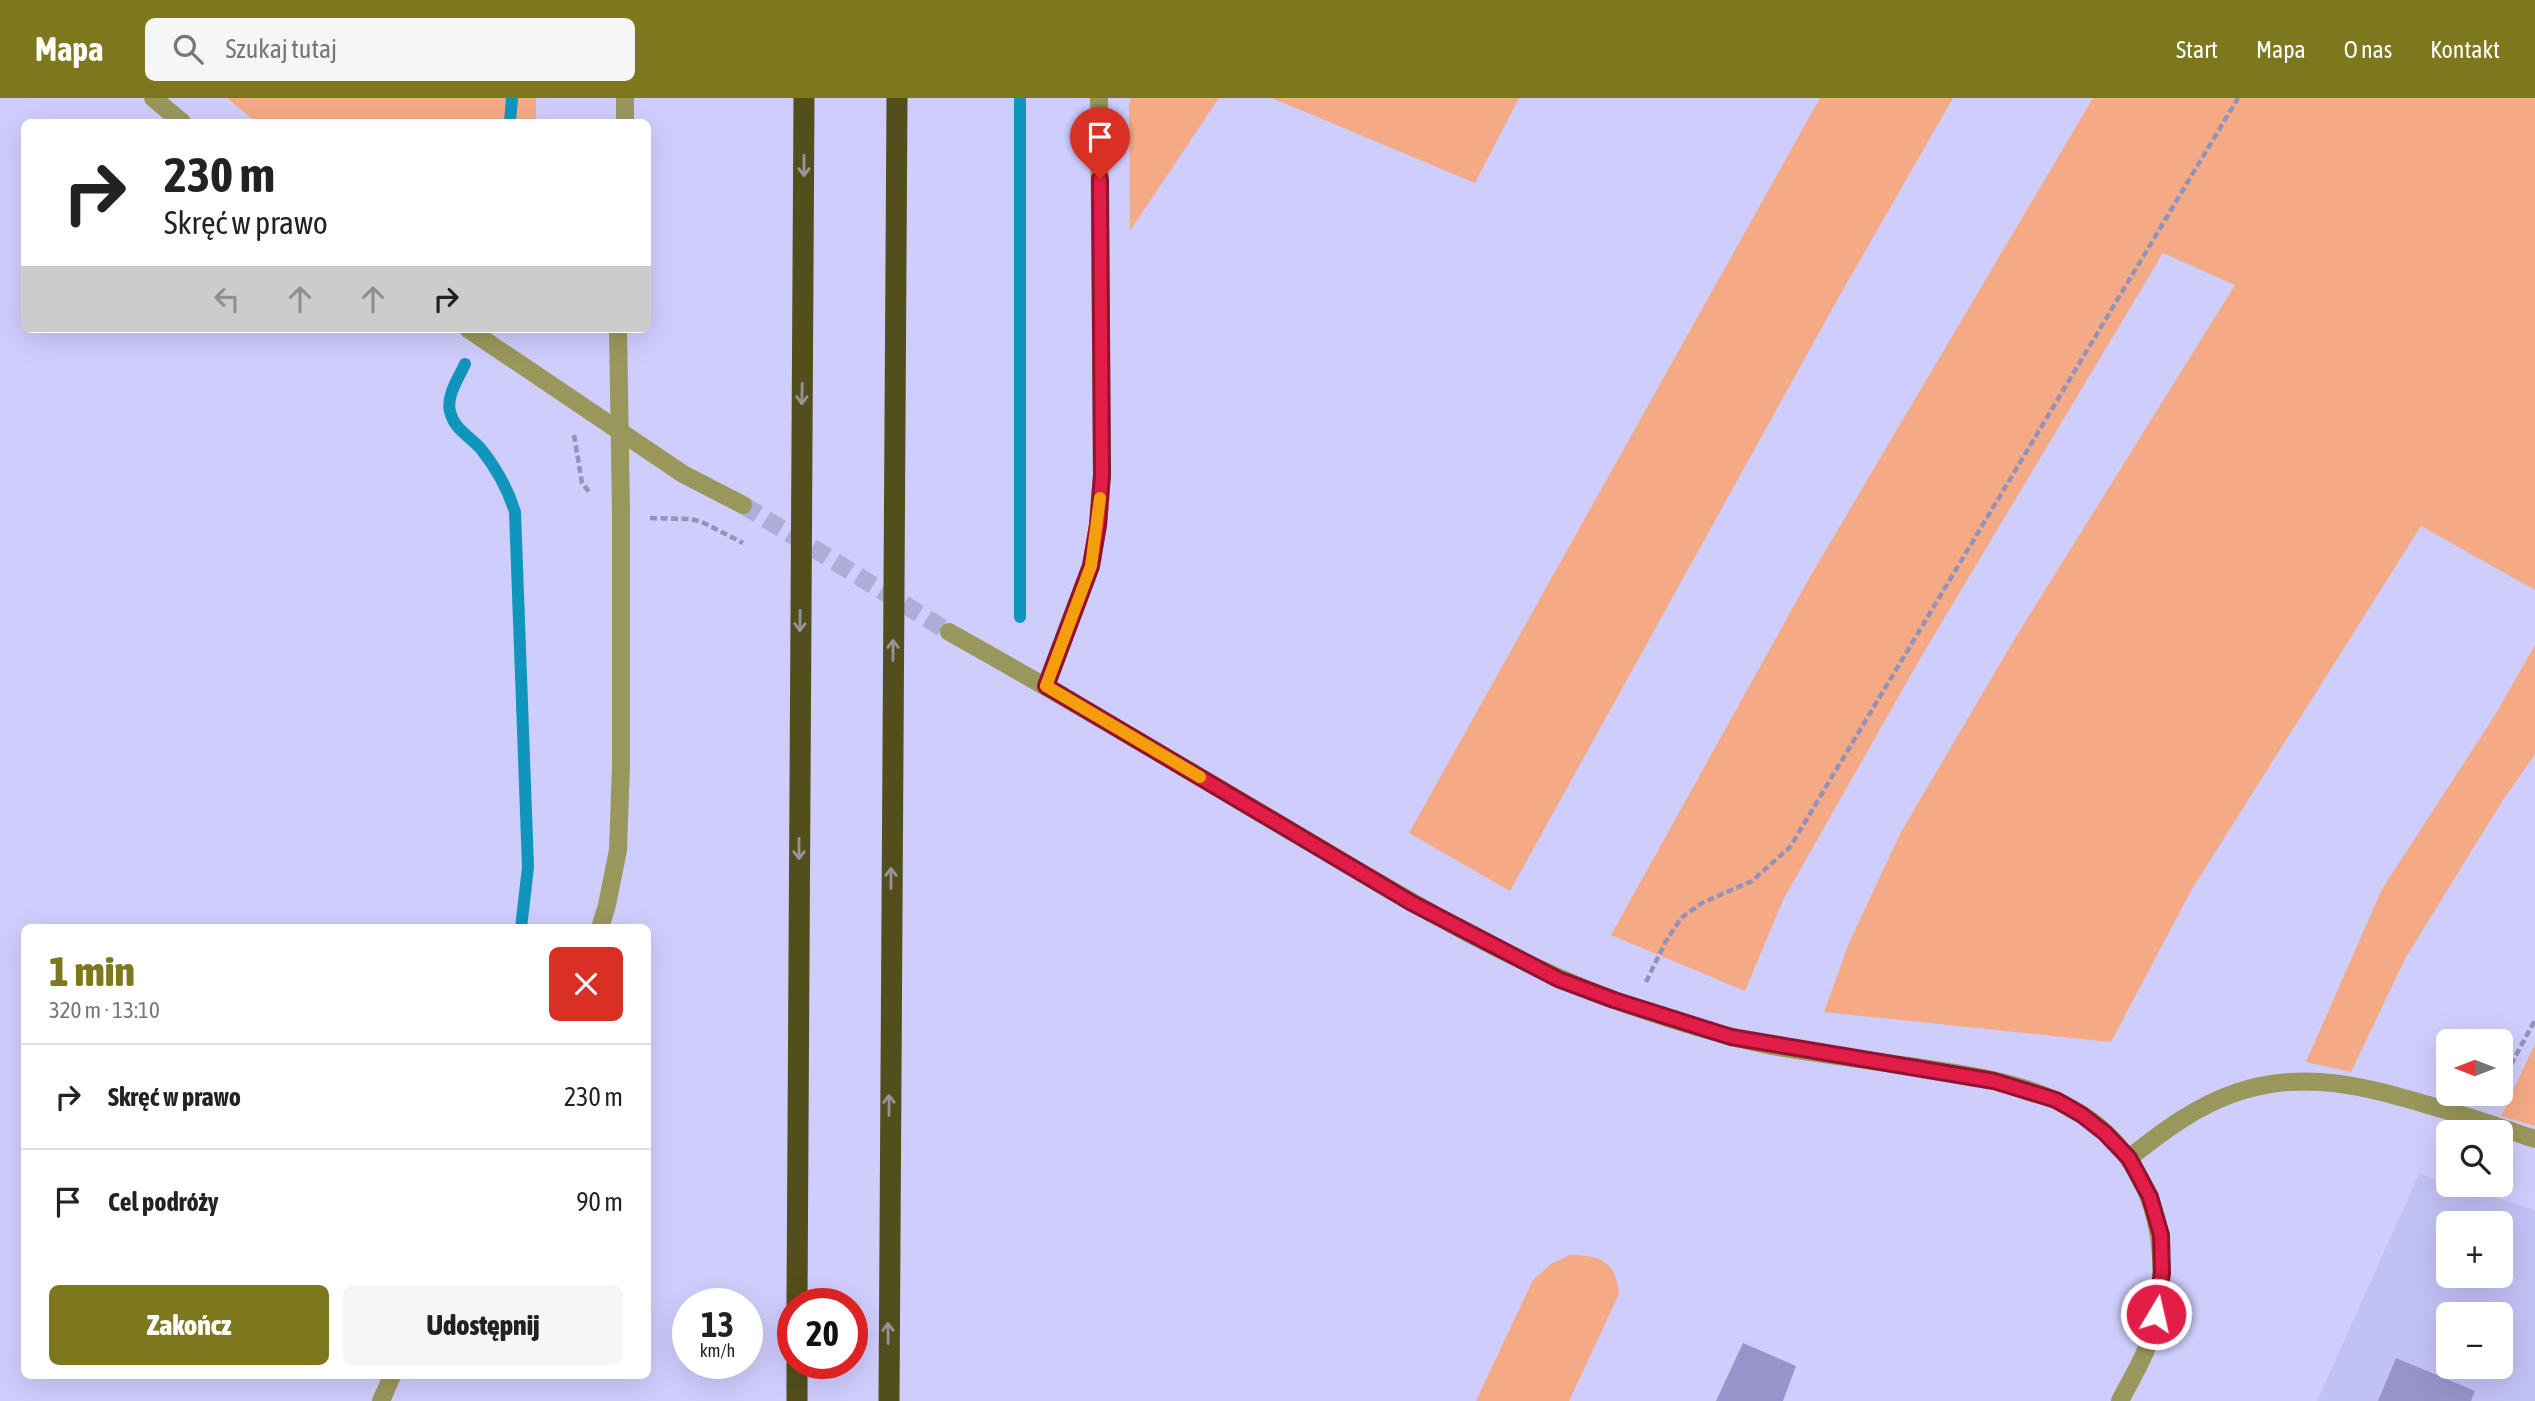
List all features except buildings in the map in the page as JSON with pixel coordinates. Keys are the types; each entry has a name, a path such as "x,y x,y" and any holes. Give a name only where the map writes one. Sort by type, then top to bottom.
{"highway":[{"path":"797,1288 804,98"},
{"path":"889,1401 897,98"},
{"path":"797,1379 797,1401"}],"street":[{"path":"153,98 178,119"},
{"path":"625,98 625,119"},
{"path":"1046,686 1091,566 1098,525 1102,475 1099,98"},
{"path":"474,333 683,474 743,505"},
{"path":"601,924 618,850 621,525 618,333"},
{"path":"949,632 1046,686 1412,903 1558,979 1635,1008 1731,1037 1961,1074 2024,1089 2056,1100 2082,1115 2105,1133 2129,1158 2150,1197 2161,1235 2162,1273 2156,1314 2145,1351 2120,1401"},
{"path":"2129,1158 2165,1129 2200,1108 2237,1092 2272,1083 2306,1081 2340,1082 2368,1087 2535,1139"},
{"path":"381,1401 391,1379"}],"path":[{"path":"1635,1008 1666,942 1681,918 1702,902 1752,881 1790,847 2238,98"},
{"path":"570,396 575,451 582,483 594,499"},
{"path":"640,517 691,519 743,543"},
{"path":"2513,1061 2535,1020"}],"shaded area":[{"path":"227,98 536,98 536,119 252,119"},
{"path":"1131,98 1219,98 1130,231 1129,104"},
{"path":"1272,98 1519,98 1475,183"},
{"path":"1820,98 1953,98 1836,302 1510,891 1409,833"},
{"path":"2093,98 2535,98 2535,590 2421,526 2192,889 2111,1042 1824,1012 1849,943 1901,832 2014,640 2235,285 2163,253 1921,657 1783,900 1745,991 1611,935 1811,575"},
{"path":"2535,645 2535,754 2503,800 2406,957 2351,1072 2306,1062 2382,889 2495,715"},
{"path":"2535,1044 2535,1126 2501,1116 2506,1106 2513,1106 2513,1091"},
{"path":"2419,1174 2436,1179 2436,1197 2493,1197 2535,1210 2535,1401 2317,1401"},
{"path":"1570,1255 1590,1256 1605,1262 1614,1274 1619,1294 1569,1401 1476,1401 1533,1280 1551,1264"}],"waterway":[{"path":"510,119 512,98"},
{"path":"1020,98 1020,617"},
{"path":"465,364 450,399 452,418 492,464 515,512 528,867 521,924"}],"tunnel":[{"path":"743,505 949,632"}],"slow traffic":[{"path":"1100,498 1091,566 1046,686 1200,777"}],"route":[{"path":"1100,179 1102,475 1098,525 1091,566 1046,686 1412,903 1558,979 1614,1000 1731,1037 1961,1074 2024,1089 2056,1100 2105,1133 2129,1158 2150,1197 2161,1235 2162,1273 2156,1314"}]}
